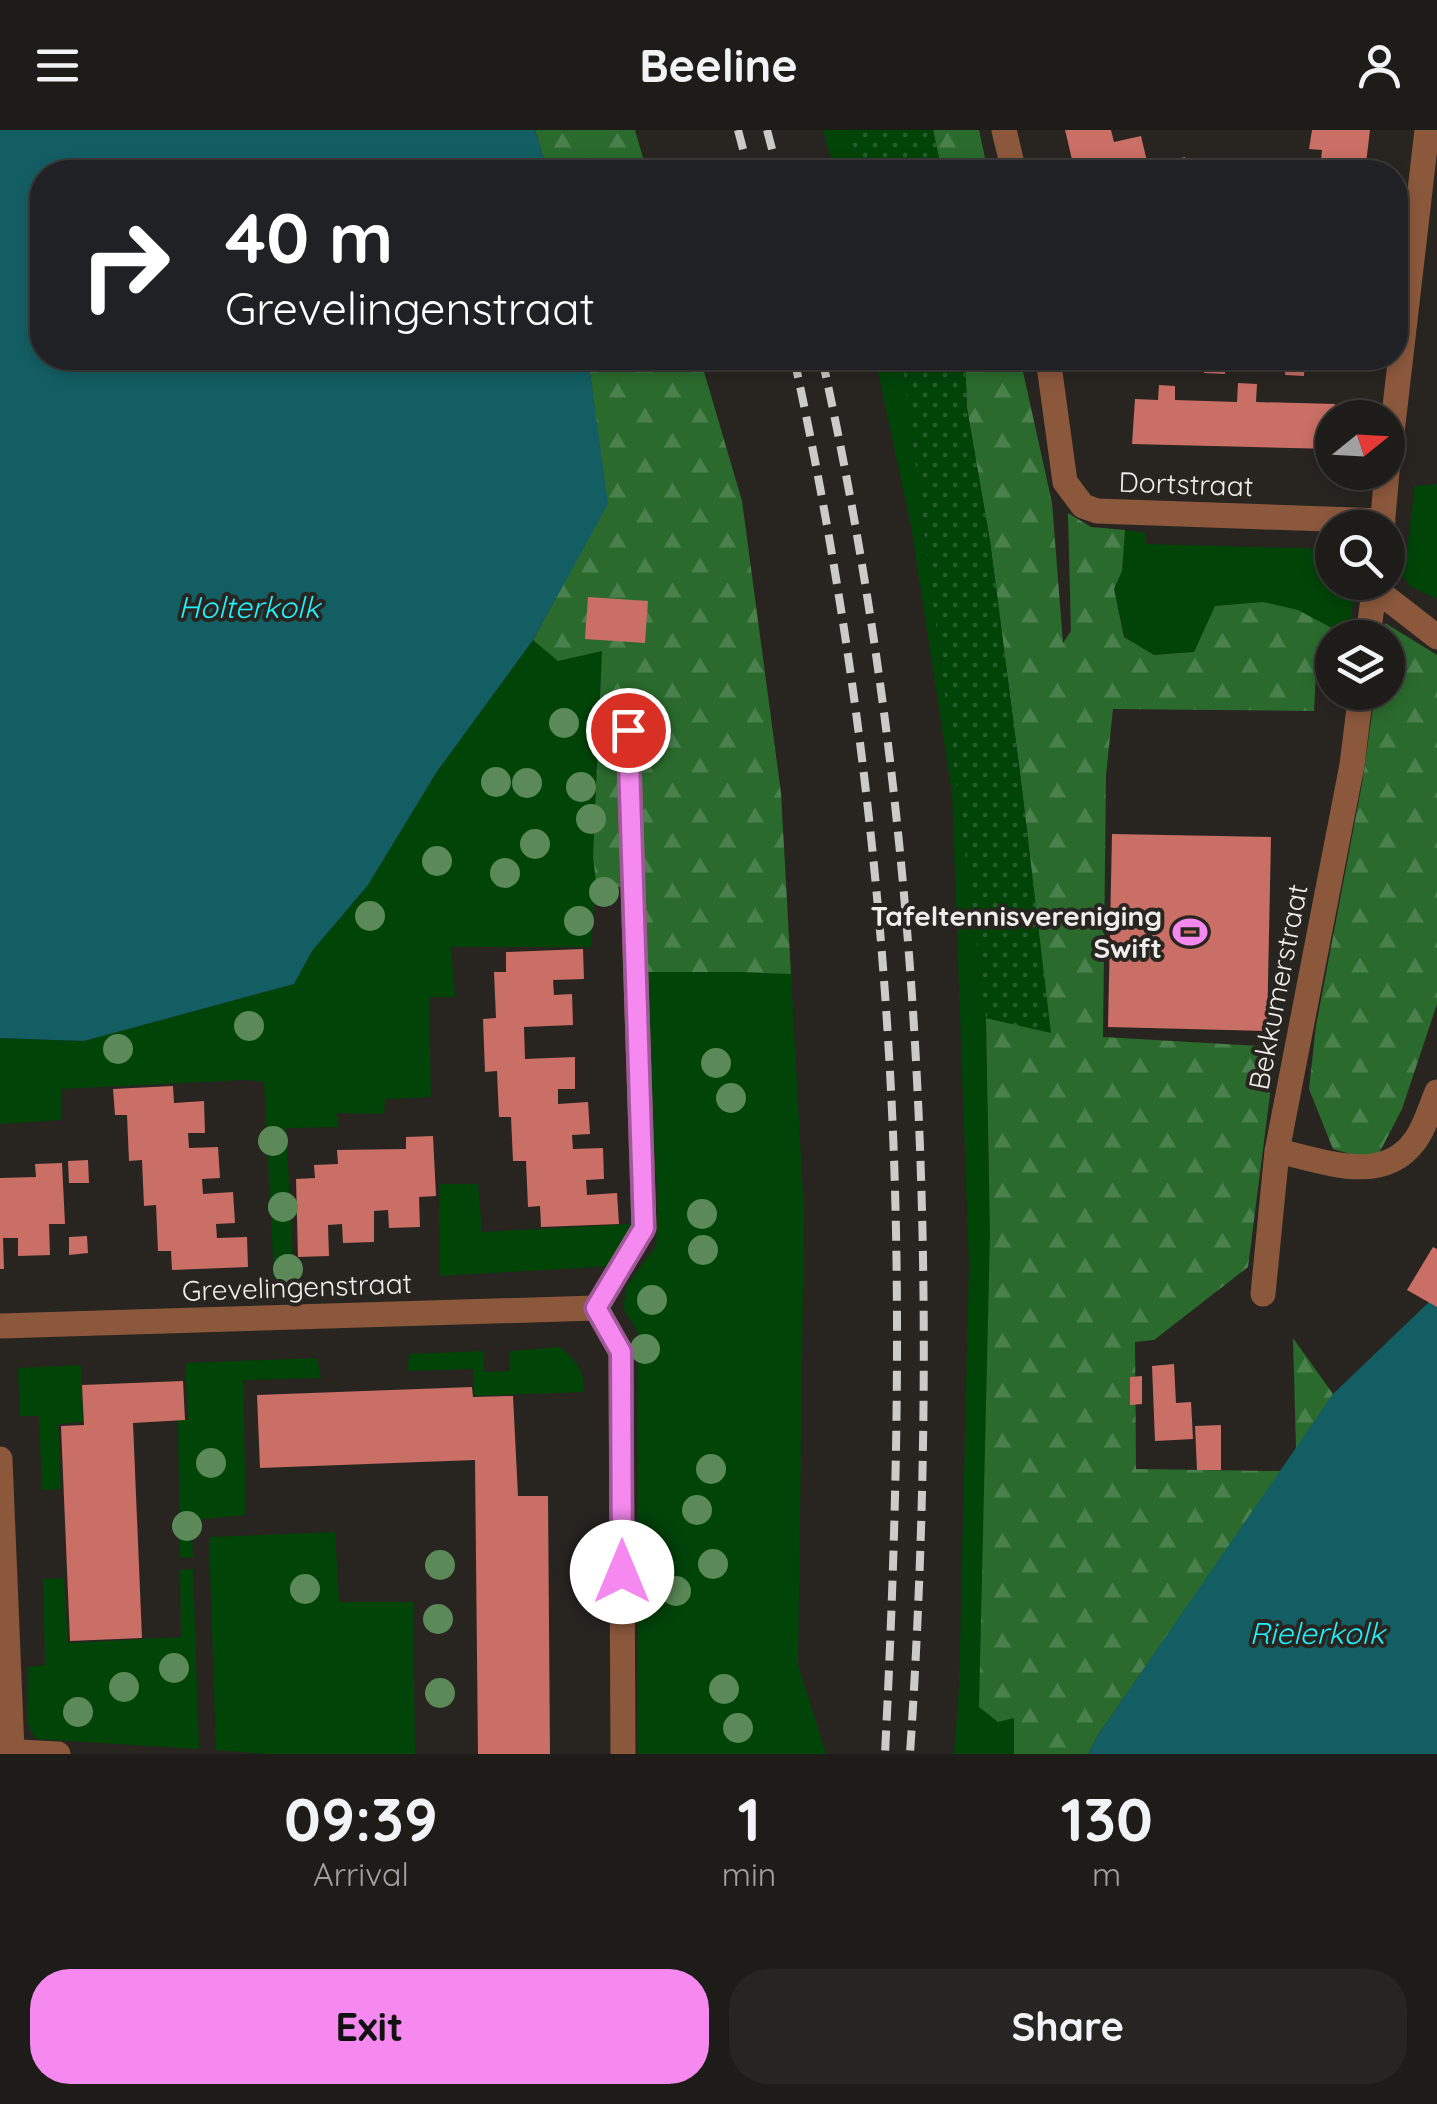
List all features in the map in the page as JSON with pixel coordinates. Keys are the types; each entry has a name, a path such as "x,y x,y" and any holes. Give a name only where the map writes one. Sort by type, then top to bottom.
{"street":[{"path":"1004,130 1011,160"},
{"path":"1408,292 1427,130"},
{"name":"Dortstraat","path":"1050,370 1065,482 1083,506 1097,511 1315,521"},
{"path":"1395,400 1399,370"},
{"path":"1392,600 1437,637"},
{"name":"Bekkumerstraat","path":"1263,1294 1277,1150 1352,765 1359,710"},
{"path":"623,1754 621,1352 596,1308 644,1228 628,730"},
{"path":"1277,1150 1365,1168 1395,1161 1416,1140 1437,1092"},
{"name":"Grevelingenstraat","path":"0,1326 596,1308"},
{"path":"0,1459 6,1751 58,1754"}],"green space":[{"path":"535,130 635,130 644,160 544,160"},
{"path":"823,130 849,130 858,160 832,160"},
{"path":"849,130 933,130 939,160 858,160"},
{"path":"933,130 979,130 985,160 939,160"},
{"path":"590,370 704,370 742,501 781,793 791,974 644,972 633,889 596,883 593,857 602,651 558,661 533,640 607,504"},
{"path":"878,370 904,370 986,1018 990,1233 1014,1754 954,1754 959,1689 969,1264 952,793 911,526"},
{"path":"904,370 965,370 967,409 990,541 1051,1033 986,1018"},
{"path":"965,370 1023,370 1052,503 1063,643 1071,631 1068,513 1091,527 1125,530 1122,571 1114,589 1124,637 1154,655 1194,652 1215,606 1263,602 1298,610 1317,620 1314,711 1113,709 1106,775 1103,1037 1276,1047 1248,1267 1154,1340 1135,1342 1136,1469 1281,1471 1088,1754 1014,1754 1014,1718 998,1722 979,1707 990,1233 986,1018 1050,1032 990,541 967,408"},
{"path":"1437,484 1437,599 1410,586 1405,579 1405,550 1415,486"},
{"path":"1125,530 1146,533 1146,544 1315,549 1315,600 1353,600 1351,620 1317,620 1298,610 1263,602 1215,606 1194,652 1154,655 1125,637 1114,589 1122,571"},
{"path":"1405,635 1437,655 1437,1004 1402,1109 1375,1161 1333,1149 1309,1089 1316,1026 1373,710 1405,710"},
{"path":"533,640 559,661 602,650 591,947 451,947 455,997 429,997 431,1097 385,1099 384,1114 336,1113 339,1127 286,1128 294,1281 274,1278 264,1082 61,1089 61,1120 0,1124 0,1038 84,1041 294,984 312,951 368,885 436,773"},
{"path":"644,972 791,974 804,1214 798,1665 826,1754 637,1754 638,1333 623,1308 627,1285 656,1246 658,1207"},
{"path":"439,1184 478,1184 482,1232 633,1224 614,1266 440,1276"},
{"path":"1293,1338 1333,1394 1296,1449"},
{"path":"560,1347 578,1366 584,1392 474,1396 473,1369 408,1371 409,1354 483,1351 484,1372 510,1371 510,1351"},
{"path":"317,1358 321,1378 243,1380 246,1515 191,1520 193,1558 180,1557 178,1420 188,1420 185,1363"},
{"path":"81,1365 83,1422 58,1424 61,1489 42,1490 39,1416 20,1416 18,1368"},
{"path":"335,1532 339,1602 413,1602 415,1754 216,1750 209,1537"},
{"path":"193,1569 199,1749 36,1739 27,1723 28,1667 45,1665 43,1579 64,1578 68,1643 181,1637 180,1570"}],"water":[{"name":"Holterkolk","path":"0,130 535,130 544,160 30,160 30,370 590,370 608,504 533,640 436,773 368,885 312,951 294,984 84,1041 0,1038"},
{"name":"Rielerkolk","path":"1437,1288 1437,1754 1088,1754 1333,1394 1428,1303"}],"building":[{"path":"1065,130 1111,130 1114,142 1141,136 1147,160 1072,160"},
{"path":"1312,130 1370,130 1366,160 1321,160 1322,150 1309,149"},
{"path":"1204,370 1225,370 1225,374"},
{"path":"1285,370 1304,370 1304,376 1285,375"},
{"path":"1238,383 1257,384 1256,402 1315,403 1315,449 1132,444 1135,399 1158,400 1159,385 1175,386 1175,400 1237,402"},
{"path":"588,597 648,601 645,643 585,639"},
{"name":"Tafeltennisvereniging Swift","path":"1112,834 1271,837 1267,1031 1108,1027"},
{"path":"583,949 584,979 553,980 554,995 572,994 573,1025 524,1027 525,1059 575,1057 575,1089 558,1089 558,1104 588,1102 590,1134 572,1135 573,1149 603,1148 604,1179 586,1180 587,1195 617,1193 619,1224 541,1227 540,1206 528,1207 526,1161 513,1161 511,1117 499,1117 497,1071 485,1072 483,1019 496,1018 494,972 506,972 506,952"},
{"path":"173,1086 174,1103 204,1101 205,1133 188,1133 189,1148 218,1147 220,1178 202,1179 203,1194 233,1192 235,1223 216,1224 217,1238 247,1237 248,1267 172,1270 171,1251 158,1251 156,1205 144,1206 142,1160 129,1161 127,1115 115,1115 113,1089"},
{"path":"433,1136 436,1196 419,1197 420,1227 389,1228 388,1210 374,1211 374,1242 343,1243 342,1224 328,1225 329,1256 298,1257 296,1179 315,1178 314,1165 338,1164 337,1150 406,1149 406,1137"},
{"path":"88,1160 89,1183 69,1183 68,1161"},
{"path":"62,1163 65,1224 49,1224 50,1255 18,1256 18,1238 3,1238 4,1269 0,1269 0,1178 36,1177 35,1164"},
{"path":"87,1236 88,1253 69,1255 69,1237"},
{"path":"1433,1247 1437,1249 1437,1307 1407,1290"},
{"path":"1174,1364 1176,1403 1191,1402 1193,1439 1155,1441 1152,1366"},
{"path":"1142,1376 1142,1404 1130,1405 1130,1377"},
{"path":"183,1381 185,1420 133,1423 142,1638 70,1641 61,1426 84,1425 82,1385"},
{"path":"472,1387 473,1397 513,1396 518,1496 548,1496 550,1754 478,1754 475,1460 260,1468 257,1395"},
{"path":"1221,1425 1221,1470 1197,1470 1195,1426"}],"railway":[{"path":"738,130 746,160"},
{"path":"767,130 775,160"},
{"path":"796,370 832,556 862,756 889,1057 897,1382 885,1754"},
{"path":"824,370 856,530 883,703 902,877 915,1052 924,1403 910,1754"}],"place":[{"name":"Tafeltennisvereniging Swift","path":"1190,932"}],"route":[{"path":"622,1572 621,1352 596,1308 644,1228 628,730"}]}
